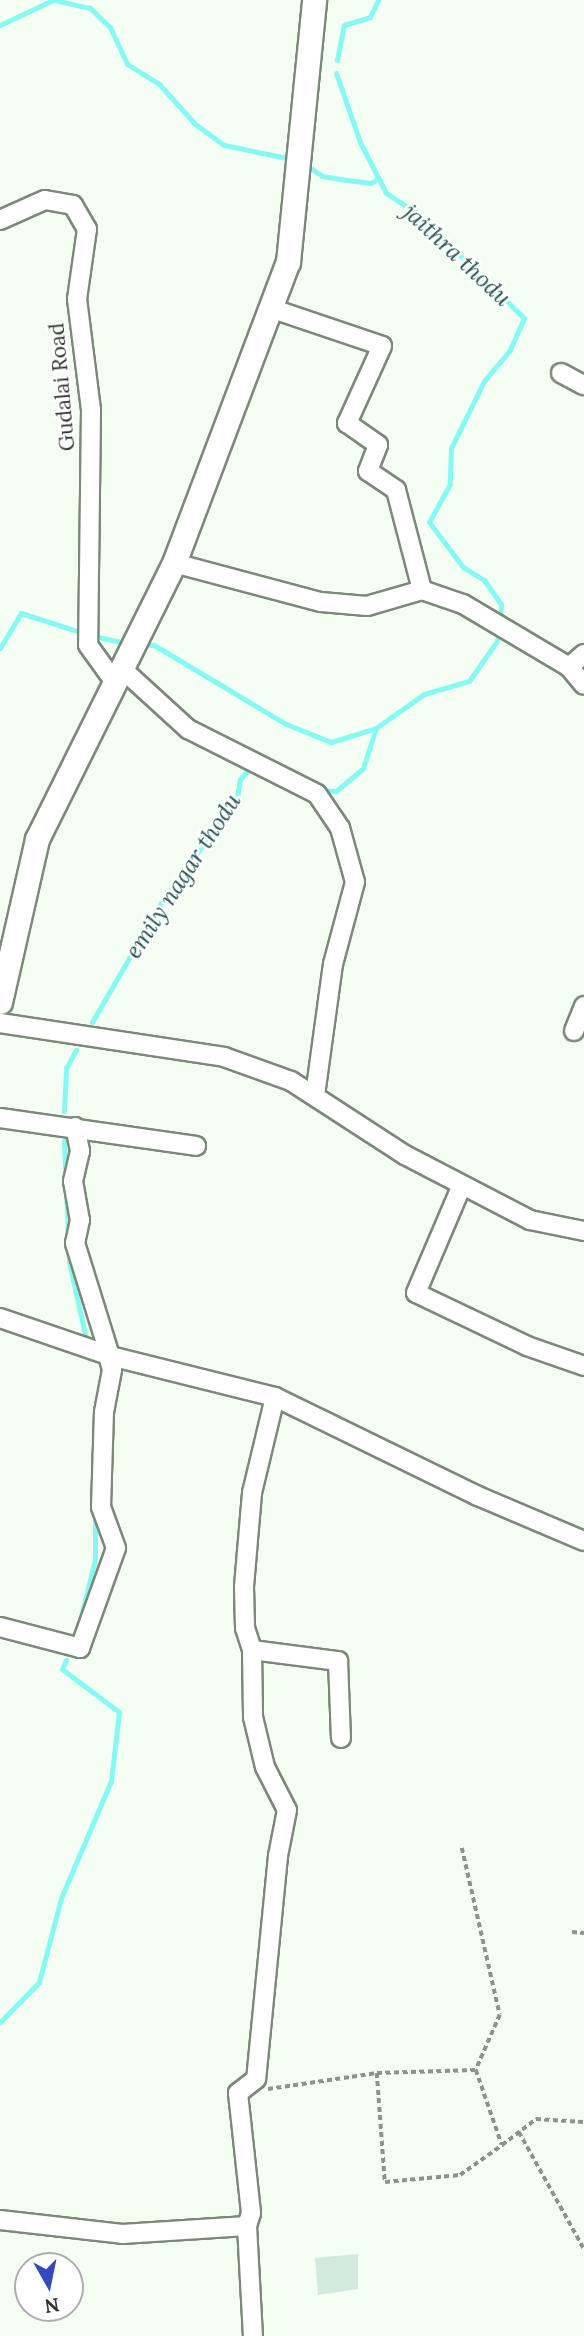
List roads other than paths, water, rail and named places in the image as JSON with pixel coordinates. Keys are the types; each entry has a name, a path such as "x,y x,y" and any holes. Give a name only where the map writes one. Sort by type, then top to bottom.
{"main road":[{"path":"0,1002 6,937 37,839 174,563 288,262 314,0"}],"street":[{"name":"Gudalai Road","path":"0,220 45,200 73,205 87,229 77,299 91,410 86,602 88,645 121,668 188,729 317,794 340,828 355,882 333,964 314,1097"},
{"path":"270,308 382,346 347,423 378,445 368,471 396,490 422,590"},
{"path":"561,373 584,386"},
{"path":"174,563 321,602 367,606 422,590 463,604 569,667 584,685"},
{"path":"569,667 584,654"},
{"path":"574,1031 584,1006"},
{"path":"0,1023 224,1057 291,1081 405,1155 462,1185 549,1227 584,1231"},
{"path":"0,1118 195,1146"},
{"path":"0,1627 80,1648 116,1548 101,1507 104,1412 112,1370 75,1243 79,1220 73,1181 80,1151 75,1127"},
{"path":"462,1185 416,1293 527,1346 584,1366"},
{"path":"0,1318 109,1356 275,1397 478,1496 584,1541"},
{"path":"253,2336 247,2226 251,2213 237,2093 256,2079 287,1810 265,1767 253,1717 252,1650 244,1587 252,1493 275,1397"},
{"path":"252,1650 338,1661 341,1738"},
{"path":"0,2220 121,2234 247,2226"}],"waterway":[{"path":"0,25 53,0"},
{"path":"55,0 90,8 110,27 127,64 160,85 195,124 224,145 287,158"},
{"path":"337,60 344,25 370,17 378,0"},
{"name":"jaithra thodu","path":"336,73 360,142 386,193 417,213 524,318 510,350 484,381 451,448 450,484 429,522 463,567 484,580 501,604 500,621"},
{"path":"312,169 322,176 347,180 371,183 379,178"},
{"path":"0,648 21,613 83,633"},
{"path":"141,644 154,645 286,724 331,742 376,728 424,694 469,681 497,641 499,631"},
{"path":"93,636 127,643"},
{"name":"emily nagar thodu","path":"322,790 336,791 363,768 376,728"},
{"name":"emily nagar thodu","path":"92,1022 161,903 237,798 240,779 251,767"},
{"name":"emily nagar thodu","path":"64,1111 66,1068 76,1050"},
{"name":"emily nagar thodu","path":"64,1141 69,1262 87,1343"},
{"name":"emily nagar thodu","path":"79,1625 95,1559 95,1510"},
{"name":"emily nagar thodu","path":"0,2022 39,1982 61,1898 111,1781 119,1712 62,1669 66,1660"}]}
